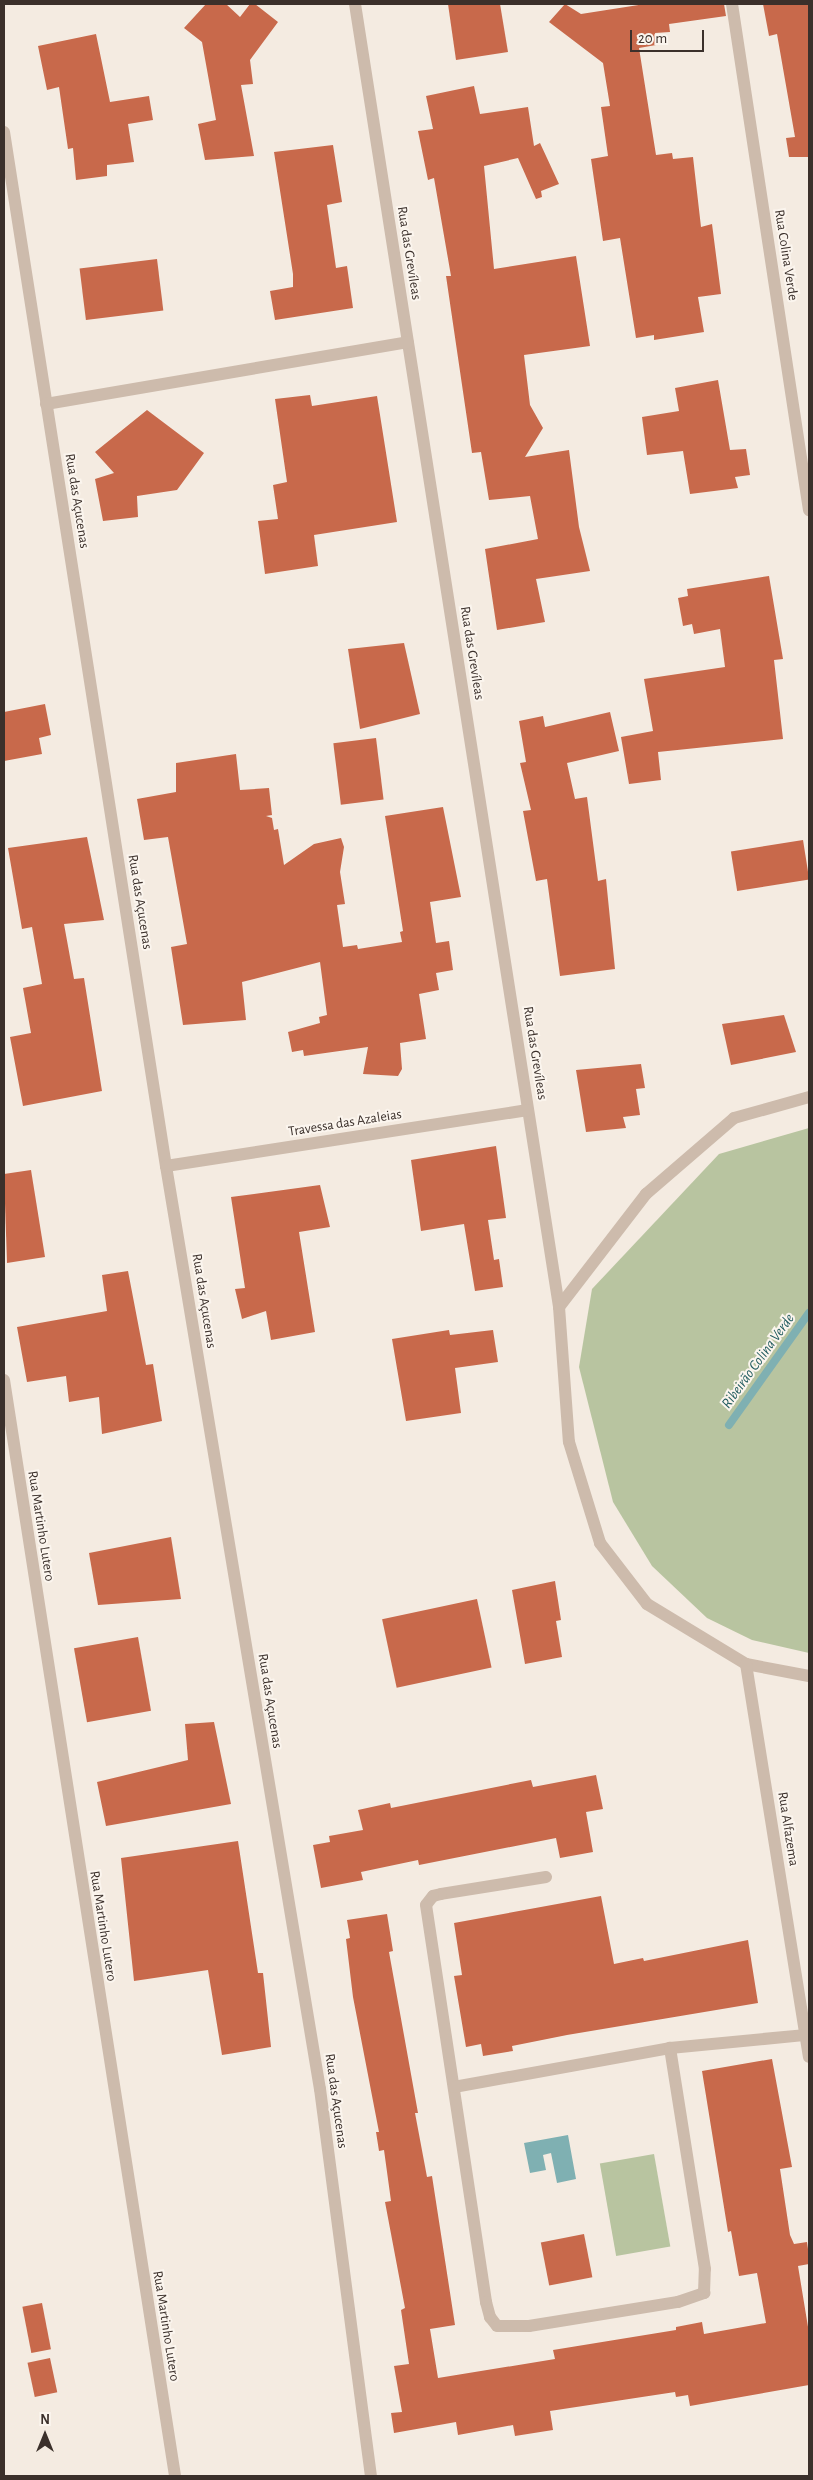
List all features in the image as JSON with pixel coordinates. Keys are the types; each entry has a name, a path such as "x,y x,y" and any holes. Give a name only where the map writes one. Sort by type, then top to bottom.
{"street":[{"name":"Rua das Grevíleas","path":"355,4 559,1307 569,1442 600,1543 647,1604 746,1664"},
{"name":"Rua Colina Verde","path":"732,4 809,510"},
{"name":"Rua das Açucenas","path":"4,132 166,1166 320,2088 370,2476"},
{"path":"46,404 408,342"},
{"path":"559,1307 646,1194 734,1118 809,1097"},
{"name":"Travessa das Azaleias","path":"166,1166 528,1110"},
{"name":"Rua Martinho Lutero","path":"4,1380 175,2476"},
{"path":"746,1664 809,1676"},
{"name":"Rua Alfazema","path":"746,1664 809,2057"},
{"path":"546,1877 441,1894 434,1896 426,1906 486,2302 493,2323 513,2328 678,2302 704,2293 706,2281 670,2048"},
{"path":"454,2086 670,2048 806,2035"}],"green space":[{"path":"809,1128 809,1653 752,1640 707,1618 652,1566 613,1502 579,1367 592,1289 719,1154"},
{"path":"654,2154 670,2247 616,2256 600,2164"}],"water":[{"path":"568,2135 576,2179 557,2183 551,2153 543,2155 546,2170 530,2173 524,2143"}],"building":[{"path":"206,4 226,4 240,17 250,4 255,4 278,22 250,60 253,84 241,85 254,156 205,160 198,124 216,120 202,42 184,28"},
{"path":"448,4 500,4 508,52 456,60"},
{"path":"565,4 581,14 645,4 724,4 726,16 669,24 670,32 655,33 656,45 639,48 656,155 672,153 673,159 693,157 701,227 712,224 721,294 698,297 704,332 654,340 654,335 636,338 620,238 603,241 591,159 608,156 601,107 610,106 603,63 549,22"},
{"path":"763,4 809,4 809,157 789,157 786,138 795,137 777,34 769,36"},
{"path":"96,34 110,102 149,96 153,120 128,124 134,162 107,165 107,176 76,180 73,148 68,149 59,87 47,90 38,46"},
{"path":"474,86 480,114 528,107 534,146 540,143 559,184 541,191 542,197 536,199 518,158 484,166 494,269 576,256 590,346 524,355 530,405 543,428 525,457 569,450 579,527 590,571 536,579 545,622 497,630 485,549 538,539 530,496 489,500 481,452 472,453 446,276 451,276 434,178 428,180 418,131 433,129 426,96"},
{"path":"333,145 342,202 327,205 336,268 347,266 353,308 275,320 270,291 293,287 293,274 274,152"},
{"path":"157,259 163,311 86,320 80,269"},
{"path":"718,380 730,450 746,449 750,475 735,477 738,488 690,494 683,451 647,455 642,417 679,411 675,388"},
{"path":"310,395 312,406 377,396 397,522 314,535 318,566 265,574 258,521 278,519 273,485 287,482 275,399"},
{"path":"147,410 204,453 177,490 137,496 138,517 103,521 95,479 114,473 95,452"},
{"path":"769,576 783,659 774,660 783,739 658,752 661,780 629,784 621,737 653,731 644,679 725,667 720,629 694,634 692,624 683,626 678,598 688,596 687,589"},
{"path":"404,643 420,714 360,729 348,649"},
{"path":"45,704 51,735 39,738 42,754 4,761 4,712"},
{"path":"610,712 619,751 567,763 575,799 587,797 598,881 606,879 615,969 560,976 547,879 536,881 523,811 531,810 520,763 526,762 519,721 543,716 545,727"},
{"path":"376,738 384,800 341,805 333,743"},
{"path":"236,754 240,790 269,788 272,815 266,816 272,818 274,830 278,829 284,865 314,844 341,838 344,847 340,872 345,904 337,905 343,947 357,945 358,949 402,942 400,932 403,931 385,816 443,807 461,897 430,902 436,943 449,941 453,970 436,973 439,990 419,994 426,1039 400,1043 402,1069 398,1076 363,1074 368,1047 304,1056 303,1050 292,1052 288,1032 320,1023 319,1017 327,1015 320,962 242,982 246,1020 183,1025 171,947 187,944 168,837 144,840 137,799 176,792 176,763"},
{"path":"87,837 104,920 64,924 74,979 84,978 102,1091 23,1106 10,1037 31,1033 23,988 42,984 32,927 22,929 8,848"},
{"path":"803,840 809,880 737,891 731,851"},
{"path":"784,1015 796,1052 731,1065 722,1024"},
{"path":"641,1064 645,1088 636,1089 640,1115 623,1117 626,1128 586,1132 576,1070"},
{"path":"496,1146 506,1218 488,1220 494,1260 499,1259 503,1287 475,1291 464,1224 421,1231 411,1160"},
{"path":"31,1170 45,1257 7,1263 4,1174"},
{"path":"320,1185 330,1227 299,1232 315,1332 271,1340 266,1311 242,1319 235,1289 245,1288 231,1197"},
{"path":"128,1271 146,1365 153,1364 162,1421 102,1434 99,1397 69,1402 66,1376 27,1382 17,1327 107,1311 102,1275"},
{"path":"449,1330 450,1335 493,1330 498,1362 455,1368 461,1413 406,1421 392,1339"},
{"path":"171,1537 181,1599 98,1605 89,1553"},
{"path":"555,1581 561,1620 556,1621 562,1657 525,1664 512,1590"},
{"path":"477,1599 492,1667 397,1688 382,1619"},
{"path":"138,1637 151,1711 87,1722 74,1648"},
{"path":"214,1722 231,1804 106,1826 97,1782 188,1760 185,1724"},
{"path":"596,1775 603,1809 586,1812 593,1852 560,1858 556,1838 419,1865 418,1860 361,1872 363,1880 321,1888 313,1845 330,1842 329,1836 363,1830 358,1810 390,1803 391,1808 531,1780 533,1787"},
{"path":"238,1841 258,1973 263,1973 271,2047 222,2055 208,1970 134,1981 121,1858"},
{"path":"601,1896 614,1964 643,1958 644,1961 748,1940 758,2003 567,2035 512,2046 513,2051 483,2056 481,2044 466,2047 454,1976 462,1975 454,1923"},
{"path":"387,1914 393,1951 389,1952 418,2113 415,2113 427,2177 432,2176 455,2325 430,2329 438,2378 555,2359 553,2350 676,2330 676,2327 702,2322 704,2334 766,2323 757,2273 739,2276 731,2231 728,2232 702,2071 772,2059 792,2167 780,2169 790,2235 794,2244 807,2242 809,2256 809,2264 798,2266 809,2333 809,2385 690,2406 688,2395 676,2397 675,2392 550,2411 553,2430 515,2436 513,2425 458,2435 456,2422 394,2433 391,2413 402,2412 394,2366 409,2364 401,2310 405,2308 385,2202 391,2201 384,2150 379,2151 376,2132 379,2132 353,1997 346,1939 350,1938 347,1920"},
{"path":"584,2234 592,2277 549,2286 541,2242"},
{"path":"42,2303 51,2349 31,2353 22,2307"},
{"path":"50,2358 57,2392 35,2397 28,2363"}],"waterway":[{"name":"Ribeirão Colina Verde","path":"729,1425 809,1313"}]}
